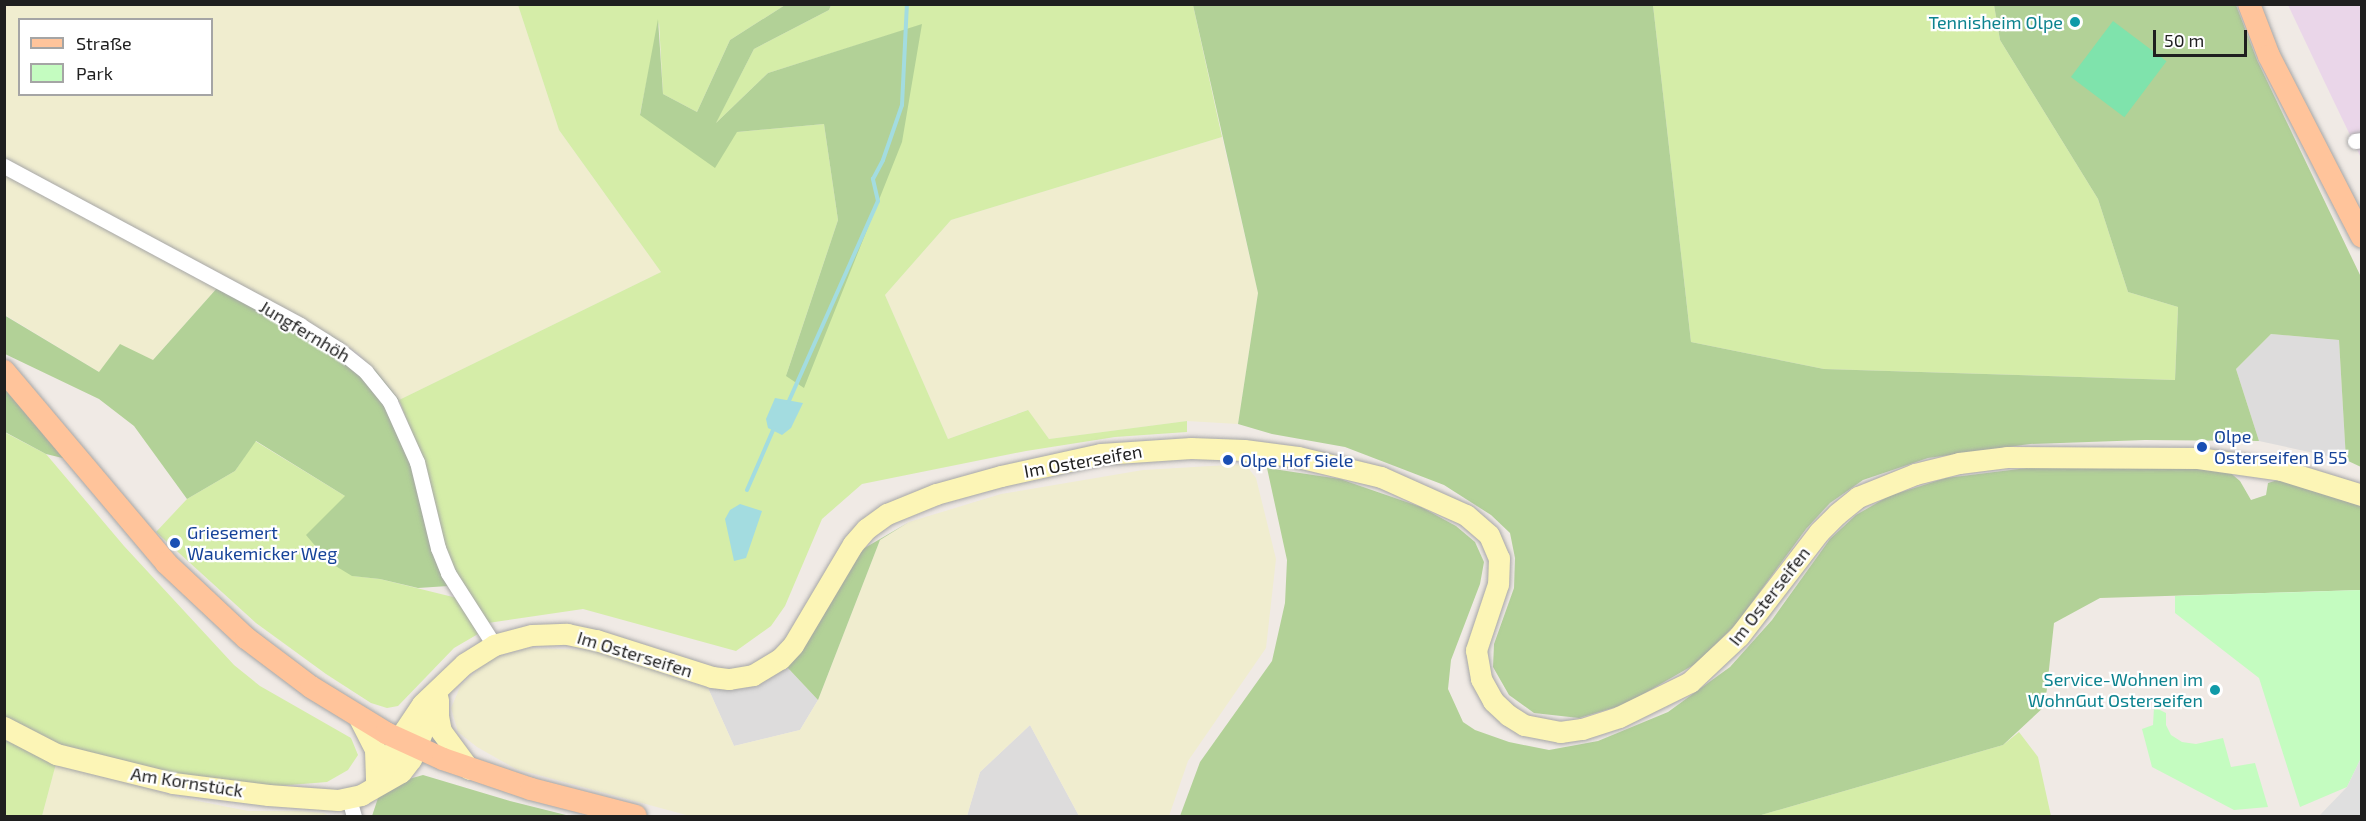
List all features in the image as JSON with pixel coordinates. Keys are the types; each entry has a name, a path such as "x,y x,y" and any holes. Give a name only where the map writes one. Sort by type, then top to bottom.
{"main road":[{"path":"2249,4 2269,56 2361,237"},
{"path":"4,371 79,462 181,578 212,608 278,663 359,718 408,744 469,769 531,789 636,816"}],"street":[{"name":"Jungfernhöh","path":"4,166 300,325 338,349 366,372 390,402 417,462 438,548 448,573 494,645"},
{"name":"Im Osterseifen","path":"408,744 440,690 464,664 494,645 532,635 567,634 596,640 712,677 729,679 753,675 780,659 794,645 853,544 873,524 907,504 1001,476 1101,454 1158,448 1244,450 1298,457 1381,477 1443,503 1482,527 1494,543 1501,570 1476,650 1481,679 1493,701 1508,715 1524,725 1560,732 1582,729 1619,717 1690,681 1720,657 1751,624 1820,532 1837,514 1858,497 1916,474 1959,463 2007,457 2086,455 2198,458 2281,470 2361,495"},
{"path":"440,690 438,716 441,731 469,769"},
{"path":"359,718 375,750 375,785"},
{"name":"Am Kornstück","path":"4,728 56,754 173,783 351,808 375,785 401,772 408,744"}],"shaded area":[{"path":"4,5 518,5 559,130 661,272 399,400 359,354 335,338 226,278 153,360 99,372 5,315"},
{"path":"2288,5 2361,5 2361,158 2326,85"},
{"path":"1222,137 1258,293 1238,424 1187,421 1049,439 1027,410 948,439 885,295 951,220"},
{"path":"2271,334 2339,340 2346,460 2259,441 2236,369"},
{"path":"1245,464 1256,478 1276,559 1266,648 1188,761 1169,816 1079,816 1030,725 980,772 967,816 690,816 516,769 477,747 458,732 451,708 461,685 490,659 529,648 592,650 708,688 734,746 800,730 818,700 880,540 909,522 1001,494 1143,470"},
{"path":"787,667 818,700 800,730 734,746 708,688 735,689 757,683"},
{"path":"1030,725 1079,816 967,816 980,772"},
{"path":"2361,758 2361,816 2319,816 2347,787"},
{"path":"56,763 178,797 248,811 300,811 324,813 329,816 42,816"}],"green space":[{"path":"518,5 785,5 730,40 697,112 663,94 659,22 640,114 737,132 824,124 838,220 786,376 921,25 768,73 715,124 754,49 829,10 831,5 1193,5 1222,137 951,220 885,295 948,439 1028,410 1049,439 1187,421 1187,432 1115,437 1026,451 862,484 822,519 785,606 771,626 736,651 583,609 488,623 462,585 447,556 423,461 399,400 661,272 559,130"},
{"path":"785,5 831,5 829,10 754,49 716,123 768,73 922,24 902,142 804,388 786,376 838,220 824,124 737,132 715,168 640,115 658,19 663,94 697,112 730,40"},
{"path":"1193,5 1653,5 1691,342 1824,369 2175,380 2178,307 2128,292 2098,199 2000,40 1994,5 2236,5 2257,60 2361,277 2361,467 2346,460 2339,340 2271,334 2236,369 2259,441 2145,440 2030,444 1928,458 1863,480 1830,503 1806,529 1736,624 1697,663 1626,704 1579,718 1534,713 1509,695 1493,667 1494,644 1514,588 1515,558 1510,533 1491,515 1444,485 1345,447 1272,434 1238,424 1258,293"},
{"path":"1653,5 1994,5 2000,40 2098,199 2128,292 2178,307 2175,380 1824,369 1691,342"},
{"path":"2113,21 2167,61 2124,117 2071,77"},
{"path":"226,278 335,338 376,371 399,400 387,406 413,468 448,586 418,588 380,579 352,576 329,562 306,535 345,496 256,441 235,471 187,499 134,426 99,399 5,354 4,315 99,372 120,344 153,360"},
{"path":"4,371 79,462 46,454 5,432"},
{"path":"4,432 46,454 124,546 234,665 260,686 351,738 358,755 348,770 327,782 277,786 175,776 61,745 42,816 5,816"},
{"path":"255,441 345,496 353,576 380,579 457,598 478,634 454,648 398,706 387,708 371,703 326,674 256,623 156,532 187,499 235,471"},
{"path":"2165,466 2227,470 2240,481 2251,500 2266,495 2268,483 2281,479 2361,506 2361,590 2100,598 2054,623 2045,706 2003,745 1758,816 1180,816 1200,762 1272,661 1285,603 1287,560 1267,468 1340,479 1421,507 1456,526 1475,542 1484,562 1480,584 1451,660 1448,689 1463,722 1475,730 1509,742 1549,750 1598,741 1668,712 1730,667 1772,620 1830,539 1856,515 1889,496 1946,478 2027,468"},
{"path":"909,522 880,540 818,700 787,667 863,549"},
{"path":"2361,590 2361,758 2347,787 2300,807 2259,678 2175,613 2175,596"},
{"path":"2154,707 2166,713 2166,725 2171,735 2182,742 2196,744 2223,738 2231,767 2255,763 2268,807 2234,810 2152,767 2142,729 2153,725"},
{"path":"2019,732 2038,757 2051,816 1758,816 2003,745"},
{"path":"423,775 570,816 372,816 378,798 395,783"}],"water":[{"path":"775,398 803,403 791,428 782,435 768,428 766,419"},
{"path":"740,504 762,511 746,558 734,561 725,519 730,510"}],"waterway":[{"path":"788,403 878,201 873,179 883,160 902,105 907,4"},
{"path":"747,490 774,428"}],"place":[{"name":"Tennisheim Olpe","path":"2075,22"},
{"name":"Olpe Osterseifen B 55","path":"2202,447"},
{"name":"Olpe Hof Siele","path":"1228,460"},
{"name":"Griesemert Waukemicker Weg","path":"175,543"},
{"name":"Service-Wohnen im WohnGut Osterseifen","path":"2215,690"}]}
